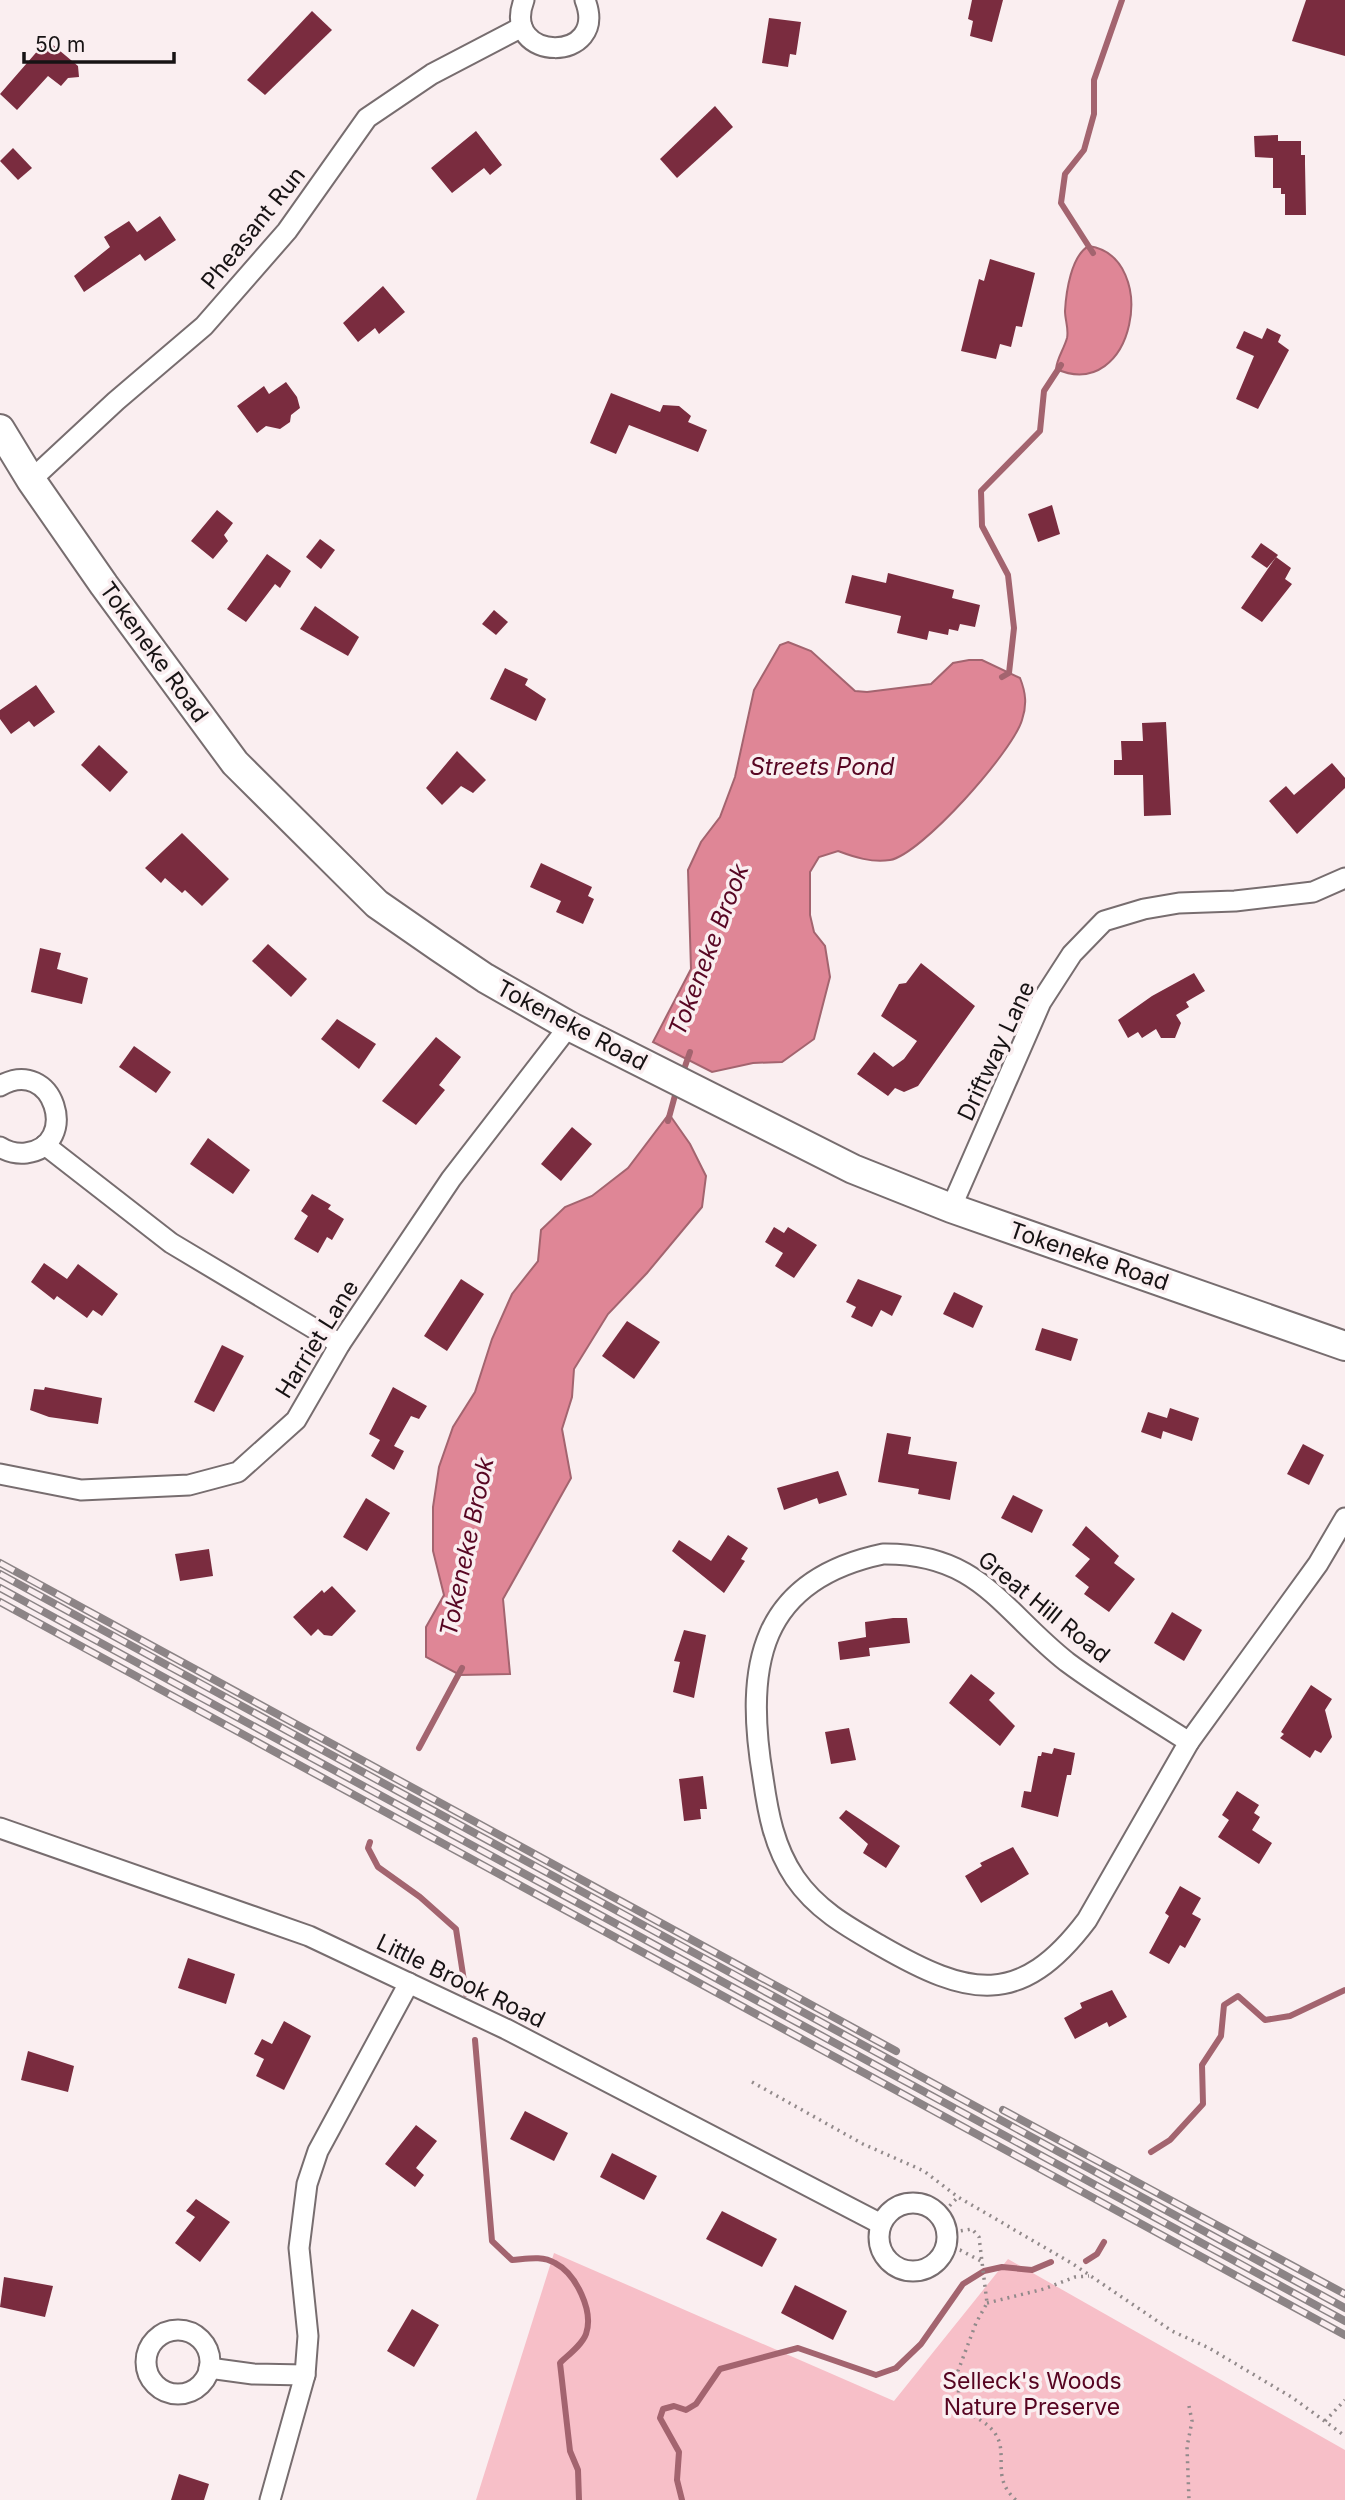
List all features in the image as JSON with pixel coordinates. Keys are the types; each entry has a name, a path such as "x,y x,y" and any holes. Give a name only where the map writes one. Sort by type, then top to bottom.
{"main road":[{"name":"Tokeneke Road","path":"0,429 31,480 235,763 377,904 485,978 569,1027 853,1169 951,1208 1345,1346"}],"street":[{"path":"524,0 520,10 522,27 531,40 546,48 563,49 578,41 587,27 590,11 586,0"},
{"name":"Pheasant Run","path":"31,480 116,401 204,326 287,231 367,118 432,74 522,27"},
{"name":"Driftway Lane","path":"951,1208 1041,1002 1072,954 1104,921 1144,909 1179,903 1235,901 1313,892 1345,878"},
{"name":"Harriet Lane","path":"0,1474 81,1490 189,1485 238,1472 296,1420 340,1344 451,1179 569,1027"},
{"path":"0,1086 22,1079 36,1083 48,1092 55,1105 57,1119 54,1133 45,1144 32,1152 18,1154 0,1147"},
{"path":"45,1144 171,1243 340,1344"},
{"name":"Great Hill Road","path":"1189,1742 1068,1662 976,1578 940,1561 914,1554 864,1558 823,1573 802,1589 784,1608 769,1630 761,1656 756,1700 759,1757 770,1825 793,1876 813,1902 842,1924 897,1955 962,1984 993,1987 1019,1980 1048,1963 1070,1942 1087,1920 1189,1742 1318,1564 1345,1518"},
{"name":"Little Brook Road","path":"0,1828 309,1936 506,2029 881,2224"},
{"path":"271,2500 305,2375 308,2336 299,2248 307,2184 318,2151 409,1983"},
{"path":"910,2203 929,2207 944,2233 938,2261 929,2268 914,2272 903,2270 890,2262 881,2250 881,2224 893,2210 910,2203"},
{"path":"209,2368 253,2374 305,2375"}],"path":[{"path":"752,2082 863,2144 924,2171 958,2197 1091,2276 1172,2331 1209,2348 1293,2398 1345,2436"},
{"path":"944,2233 958,2197"},
{"path":"944,2233 972,2229 979,2237 987,2303 976,2323 958,2371 959,2410 986,2421 997,2430 1006,2491 1016,2500"},
{"path":"944,2233 960,2250 982,2263"},
{"path":"987,2303 1044,2289 1074,2277 1091,2276"},
{"path":"1325,2421 1345,2400"},
{"path":"1189,2406 1192,2421 1187,2447 1189,2500"}],"green space":[{"name":"Selleck's Woods Nature Preserve","path":"554,2253 894,2401 1008,2259 1345,2450 1345,2500 476,2500"}],"water":[{"path":"1089,246 1111,256 1125,275 1131,299 1129,325 1120,348 1105,366 1083,374 1056,369 1067,338 1065,311 1071,275 1078,257"},
{"name":"Streets Pond","path":"788,642 811,651 855,691 931,684 953,663 982,660 1020,678 1025,694 1025,709 1015,735 984,777 943,822 904,854 883,861 863,859 838,851 819,857 810,872 810,915 814,932 825,946 830,977 814,1039 782,1062 753,1063 712,1072 653,1042 691,969 688,870 701,842 720,817 735,777 754,690 780,645"},
{"path":"669,1114 690,1144 706,1176 702,1207 647,1273 608,1314 574,1369 572,1397 562,1429 571,1478 503,1599 510,1674 460,1675 426,1657 426,1627 444,1595 433,1551 433,1507 439,1467 453,1427 475,1392 492,1339 512,1294 538,1261 541,1230 565,1207 592,1196 628,1168"}],"building":[{"path":"972,0 1003,0 992,42 970,36 973,21 968,19"},
{"path":"1306,0 1345,0 1345,56 1292,41"},
{"path":"312,11 332,30 265,95 247,80"},
{"path":"769,18 801,22 796,55 790,54 788,67 762,63"},
{"path":"47,40 78,66 79,77 68,78 61,86 48,76 17,110 0,94"},
{"path":"715,106 733,127 677,178 660,159"},
{"path":"476,131 502,165 490,175 484,168 452,193 431,168"},
{"path":"1278,135 1278,141 1301,141 1301,155 1305,155 1306,215 1285,215 1285,194 1281,194 1281,188 1273,188 1273,158 1255,157 1254,136"},
{"path":"13,148 32,168 18,180 0,161"},
{"path":"160,216 176,240 145,261 140,254 84,292 74,276 110,247 104,237 129,221 137,232"},
{"path":"990,259 1035,273 1022,327 1016,326 1011,347 1000,344 996,359 961,351 979,279 984,281"},
{"path":"383,286 405,312 379,334 375,328 358,342 343,323"},
{"path":"1267,328 1281,335 1278,342 1289,350 1258,409 1236,399 1254,356 1236,348 1244,331 1262,339"},
{"path":"286,382 297,397 300,408 291,415 290,422 280,429 266,426 257,433 237,406 264,386 269,394"},
{"path":"611,393 660,412 663,405 679,406 691,416 688,422 707,430 698,452 629,425 616,454 590,443"},
{"path":"1052,505 1060,534 1038,542 1028,514"},
{"path":"217,510 233,523 224,535 228,541 213,559 191,541"},
{"path":"320,539 335,550 321,569 306,557"},
{"path":"1261,543 1278,555 1267,568 1251,557"},
{"path":"267,554 291,571 280,588 275,584 246,622 227,609"},
{"path":"1276,557 1291,568 1285,579 1292,584 1262,622 1241,608"},
{"path":"888,573 954,590 952,598 980,605 975,627 960,624 958,631 949,629 948,635 929,631 927,640 897,633 901,616 845,603 852,575 886,583"},
{"path":"315,606 359,637 348,656 300,629"},
{"path":"494,610 508,622 496,635 482,624"},
{"path":"505,668 528,679 525,685 546,699 536,721 490,699"},
{"path":"36,685 55,712 34,727 29,721 11,734 0,719 0,710"},
{"path":"1166,722 1171,815 1144,816 1143,775 1114,775 1114,760 1122,760 1121,741 1143,741 1142,723"},
{"path":"99,745 128,772 110,792 81,765"},
{"path":"457,751 486,780 473,793 461,786 442,805 426,788"},
{"path":"1332,763 1345,778 1345,788 1297,834 1269,801 1286,786 1294,795"},
{"path":"182,833 229,879 202,906 185,890 182,893 165,878 161,883 145,868"},
{"path":"541,863 592,887 588,896 594,899 583,924 556,912 561,901 530,887"},
{"path":"268,944 307,979 291,997 252,961"},
{"path":"40,948 61,953 57,969 88,978 82,1004 31,992"},
{"path":"921,963 975,1006 918,1086 904,1092 895,1088 888,1096 857,1074 874,1052 893,1067 904,1059 917,1041 881,1016 899,984 906,983"},
{"path":"1194,973 1205,991 1186,1002 1189,1007 1176,1015 1181,1023 1175,1038 1161,1038 1156,1029 1142,1038 1138,1032 1128,1038 1118,1020 1152,996"},
{"path":"337,1019 376,1044 359,1069 321,1039"},
{"path":"436,1037 461,1057 439,1085 445,1090 416,1125 382,1101"},
{"path":"134,1046 171,1072 156,1093 119,1067"},
{"path":"572,1127 592,1144 561,1181 541,1164"},
{"path":"208,1138 250,1170 233,1194 190,1164"},
{"path":"312,1194 331,1205 328,1209 344,1219 332,1240 327,1237 318,1253 294,1239 308,1216 301,1211"},
{"path":"774,1227 784,1233 788,1227 817,1245 794,1278 775,1266 783,1253 765,1242"},
{"path":"44,1263 67,1279 78,1264 118,1294 102,1316 93,1310 87,1318 57,1296 54,1300 31,1282"},
{"path":"461,1279 484,1294 447,1351 424,1336"},
{"path":"858,1279 902,1296 892,1316 881,1310 872,1327 851,1317 856,1307 846,1302"},
{"path":"954,1292 983,1306 973,1328 943,1314"},
{"path":"627,1321 660,1342 634,1379 602,1356"},
{"path":"1042,1328 1078,1339 1071,1361 1035,1350"},
{"path":"222,1345 244,1356 214,1412 194,1402"},
{"path":"45,1387 102,1398 98,1424 49,1417 30,1410 34,1389 44,1390"},
{"path":"393,1387 427,1406 419,1419 411,1416 394,1446 404,1451 394,1470 371,1456 380,1440 369,1434"},
{"path":"1170,1408 1199,1418 1192,1441 1163,1431 1161,1439 1141,1432 1148,1412 1167,1418"},
{"path":"887,1433 911,1437 908,1454 957,1462 950,1500 918,1494 919,1489 878,1482"},
{"path":"1303,1444 1324,1455 1309,1485 1287,1474"},
{"path":"838,1471 847,1495 819,1504 817,1498 784,1510 777,1488"},
{"path":"1013,1495 1043,1510 1032,1533 1001,1518"},
{"path":"366,1498 390,1513 367,1551 343,1537"},
{"path":"1086,1526 1119,1556 1114,1563 1135,1579 1109,1612 1084,1594 1089,1587 1075,1576 1090,1559 1072,1545"},
{"path":"728,1535 748,1548 741,1559 745,1561 724,1593 672,1551 679,1540 711,1561"},
{"path":"209,1549 213,1576 180,1581 175,1554"},
{"path":"332,1586 356,1611 332,1636 324,1635 318,1629 311,1636 293,1617 322,1590 324,1593"},
{"path":"1172,1612 1202,1630 1184,1661 1154,1643"},
{"path":"907,1618 910,1643 869,1648 870,1656 840,1660 838,1642 866,1637 865,1622"},
{"path":"684,1630 706,1635 694,1698 673,1692 680,1662 674,1661"},
{"path":"971,1674 995,1693 989,1700 1015,1726 1000,1746 949,1703"},
{"path":"1311,1685 1332,1699 1325,1710 1332,1737 1321,1753 1315,1750 1310,1758 1280,1738 1284,1734 1281,1732"},
{"path":"849,1728 856,1760 831,1764 825,1732"},
{"path":"1054,1748 1075,1753 1058,1817 1021,1807 1024,1791 1031,1792 1038,1756 1041,1756 1042,1752 1052,1754"},
{"path":"703,1776 707,1809 700,1809 701,1819 684,1821 679,1779"},
{"path":"1237,1791 1259,1805 1254,1813 1260,1817 1252,1830 1272,1843 1259,1864 1218,1837 1229,1820 1222,1815"},
{"path":"846,1810 900,1846 886,1868 863,1853 868,1844 839,1818"},
{"path":"1013,1847 1029,1874 981,1903 965,1876 982,1866 980,1863"},
{"path":"1180,1886 1201,1898 1192,1914 1201,1919 1185,1948 1180,1945 1169,1964 1149,1953 1169,1916 1165,1913"},
{"path":"188,1958 235,1974 226,2004 178,1988"},
{"path":"1112,1990 1127,2017 1109,2027 1107,2022 1075,2039 1064,2018 1082,2008 1080,2003"},
{"path":"284,2021 311,2036 284,2090 256,2076 264,2059 254,2054 262,2039 272,2044"},
{"path":"28,2051 74,2066 68,2092 21,2080"},
{"path":"525,2111 568,2133 554,2161 510,2139"},
{"path":"416,2125 437,2141 416,2168 424,2175 415,2187 385,2164"},
{"path":"612,2153 657,2176 644,2200 600,2177"},
{"path":"196,2199 230,2222 200,2262 175,2243 195,2217 186,2211"},
{"path":"722,2211 777,2239 762,2267 706,2239"},
{"path":"4,2277 53,2286 45,2317 0,2307"},
{"path":"795,2285 847,2311 833,2340 781,2313"},
{"path":"412,2309 439,2325 414,2367 387,2351"},
{"path":"179,2474 209,2484 204,2500 171,2500"}],"waterway":[{"name":"Tokeneke Brook","path":"1093,253 1061,203 1065,174 1084,150 1094,114 1094,80 1122,0"},
{"name":"Tokeneke Brook","path":"1002,677 1009,673 1014,628 1008,575 982,526 981,491 1040,431 1044,391 1061,365"},
{"name":"Tokeneke Brook","path":"682,1075 690,1052"},
{"name":"Tokeneke Brook","path":"668,1121 677,1088"},
{"name":"Tokeneke Brook","path":"419,1748 462,1668"},
{"name":"Tokeneke Brook","path":"370,1842 368,1848 378,1867 420,1897 456,1929 466,1994"},
{"path":"1151,2152 1170,2140 1203,2104 1202,2065 1221,2036 1224,2005 1238,1996 1265,2020 1290,2016 1345,1990"},
{"name":"Tokeneke Brook","path":"475,2040 492,2241 512,2260 539,2258 563,2268 576,2284 585,2304 588,2325 586,2334 560,2363 570,2451 578,2470 579,2500"},
{"path":"1086,2261 1097,2254 1104,2242"},
{"path":"682,2500 677,2480 679,2452 660,2418 663,2409 674,2406 686,2410 696,2404 720,2369 798,2348 876,2375 896,2368 921,2344 963,2284 984,2271 1002,2267 1032,2270 1051,2262"}],"railway":[{"path":"0,1563 896,2051"},
{"path":"0,1574 1345,2308"},
{"path":"0,1588 1345,2321"},
{"path":"0,1602 1345,2335"},
{"path":"1003,2110 1345,2294"}]}
